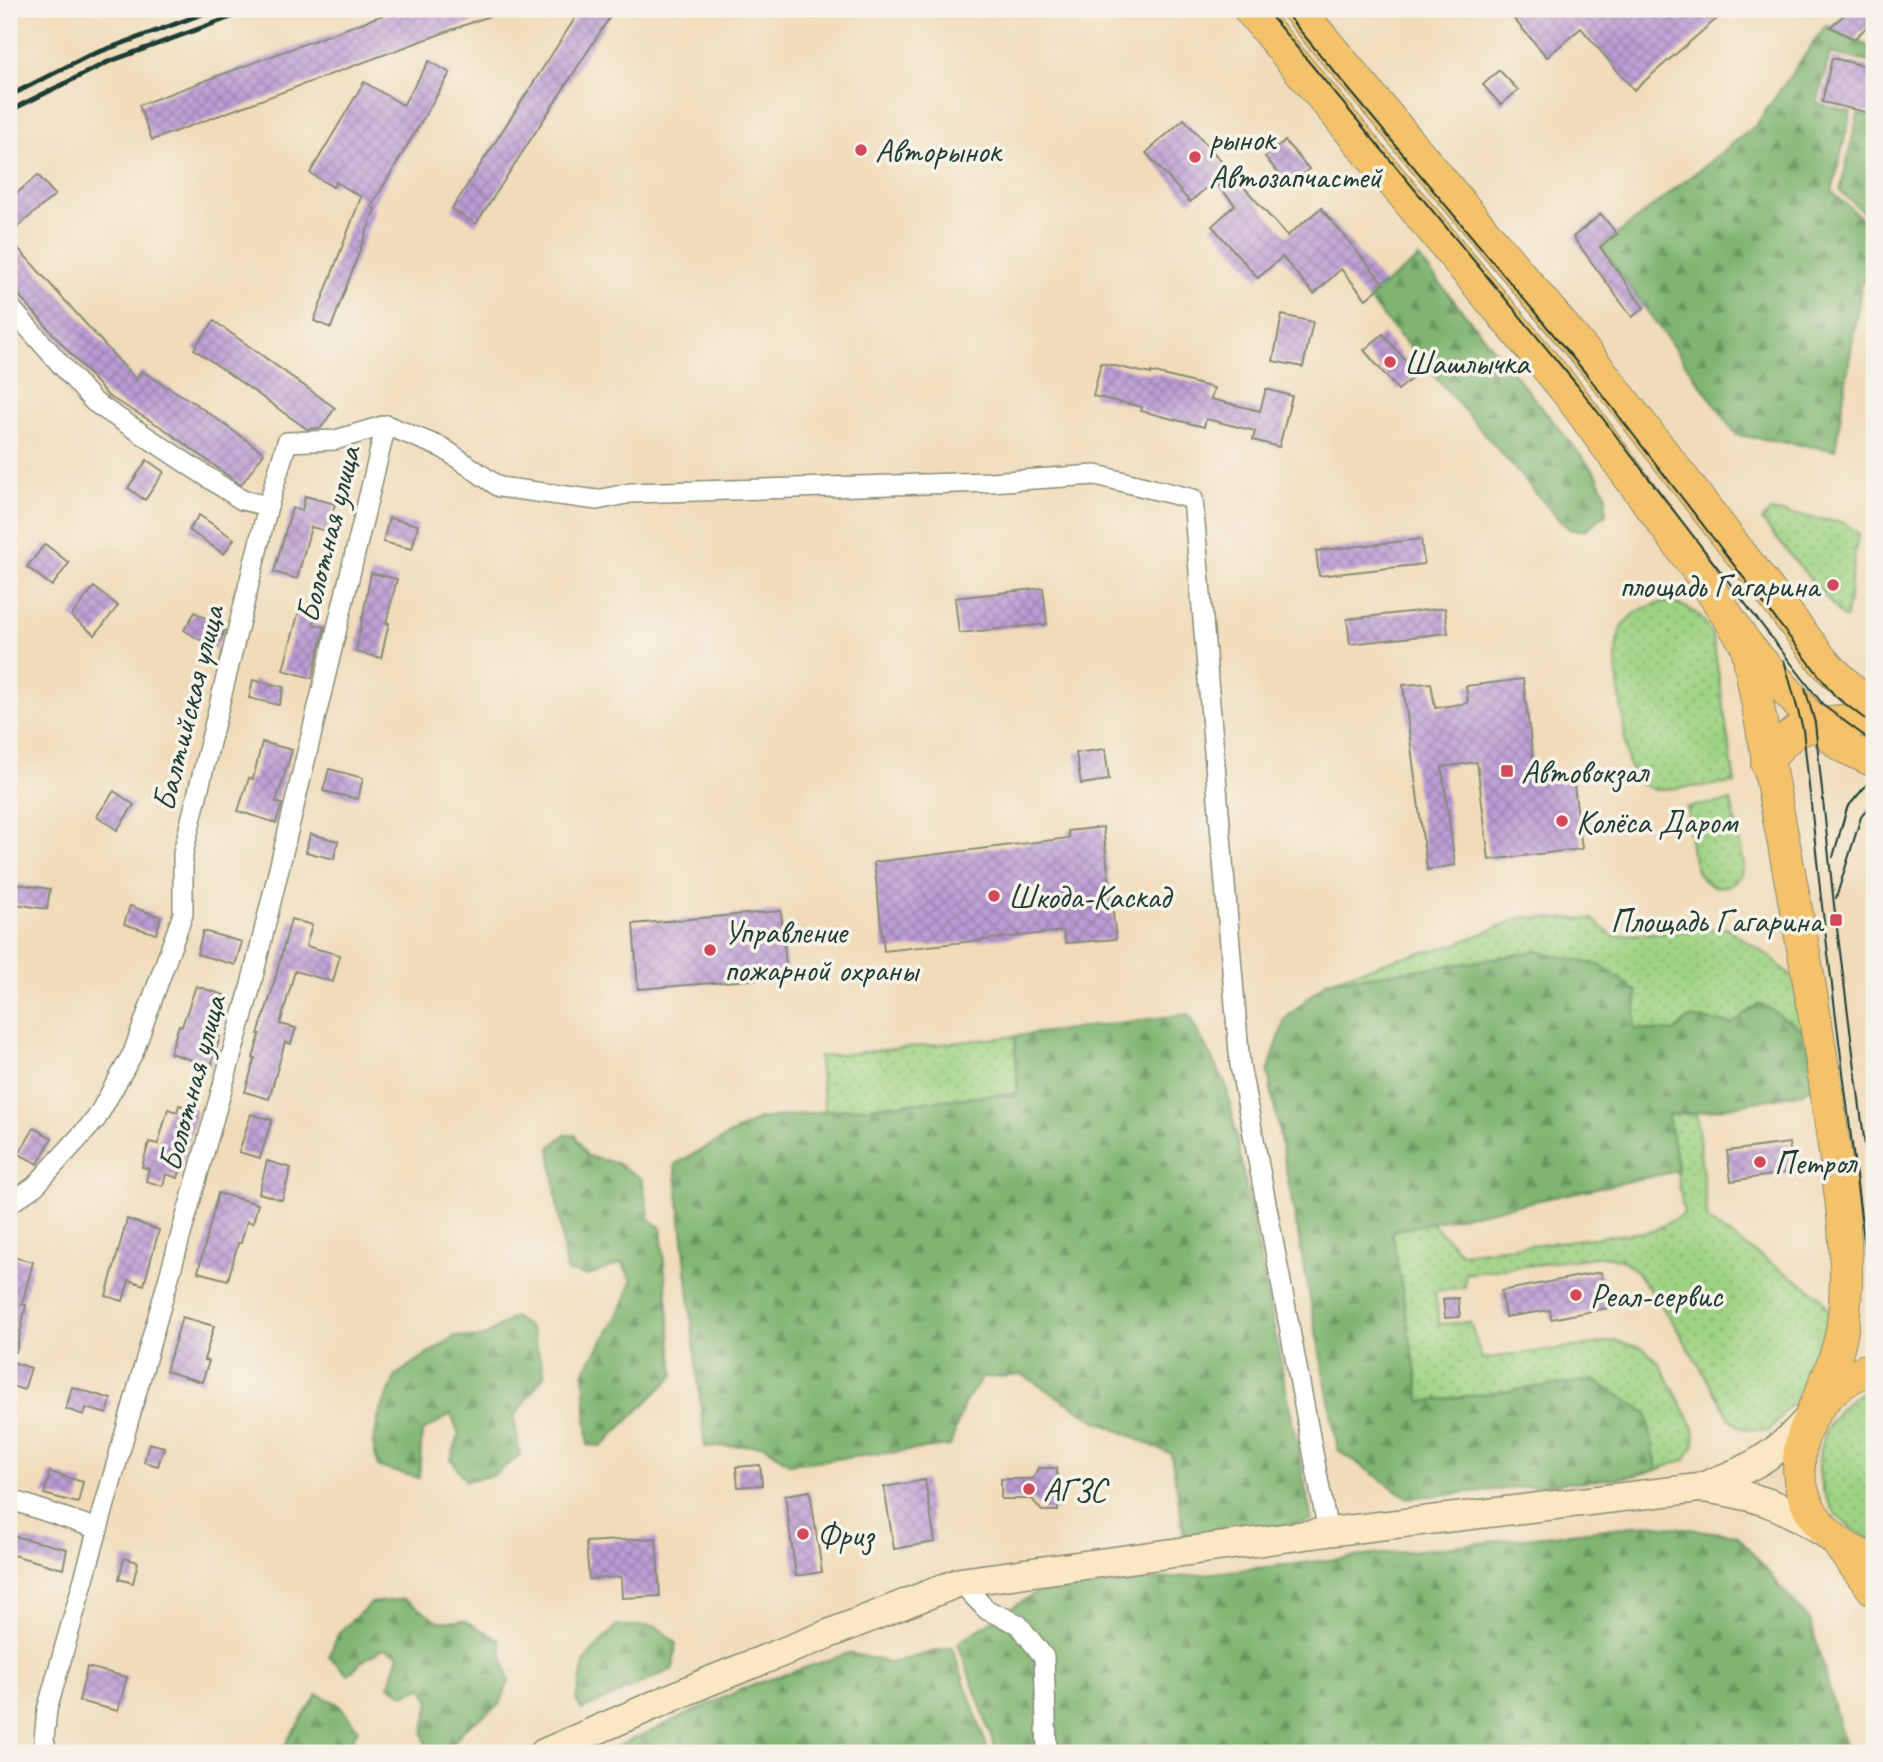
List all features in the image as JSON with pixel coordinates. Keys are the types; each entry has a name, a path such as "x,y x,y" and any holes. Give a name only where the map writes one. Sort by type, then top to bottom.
{"main road":[{"path":"1249,9 1568,393 1701,575 1746,644 1815,723 1842,746 1874,761"},
{"path":"1298,9 1598,368 1823,661 1855,693 1874,704"},
{"path":"1746,644 1823,1064 1844,1219 1847,1266 1839,1347 1800,1446 1800,1476 1812,1512 1874,1590"},
{"path":"1767,764 1776,747 1789,735 1815,723 1874,720"},
{"path":"544,1753 712,1680 960,1582 1328,1532 1699,1488 1749,1469 1791,1438 1838,1384 1856,1373 1874,1367"},
{"path":"1699,1488 1745,1494 1776,1504 1804,1519 1851,1551 1874,1560"}],"street":[{"path":"9,306 94,402 242,500 268,506"},
{"path":"386,425 443,448 499,487 597,500 631,493 990,482 1096,475 1193,499 1240,1065 1328,1532"},
{"name":"Балтийская улица","path":"9,1204 35,1186 96,1119 133,1053 183,914 183,853 268,506 287,442 335,440 386,425"},
{"name":"Болотная улица","path":"47,1753 44,1739 47,1710 248,993 386,425"},
{"path":"9,1499 98,1529"},
{"path":"960,1582 987,1610 1018,1624 1044,1657 1047,1753"}],"green space":[{"path":"1826,25 1874,49 1874,63 1830,53 1817,104 1851,112 1832,192 1874,229 1874,283 1862,282 1835,450 1737,435 1601,247 1755,126"},
{"path":"1858,114 1874,117 1874,222 1840,191"},
{"path":"1419,258 1597,475 1606,495 1606,514 1585,530 1571,530 1560,521 1367,298"},
{"path":"1770,511 1844,523 1858,533 1846,618 1842,617 1762,521"},
{"path":"1669,602 1697,614 1713,638 1735,783 1655,790 1640,783 1630,769 1617,678 1617,643 1622,628 1631,616 1647,607"},
{"path":"1731,801 1744,865 1741,876 1732,884 1717,886 1707,883 1694,862 1687,807"},
{"path":"1523,917 1593,919 1612,936 1726,928 1769,956 1794,979 1808,1033 1689,1018 1674,1032 1634,1029 1536,951 1326,982 1398,958 1451,946"},
{"path":"1536,951 1602,966 1637,992 1634,1029 1674,1032 1689,1018 1732,1024 1760,1003 1808,1033 1815,1085 1803,1093 1696,1113 1668,1115 1678,1171 1392,1231 1421,1402 1594,1380 1647,1413 1657,1470 1628,1477 1408,1498 1338,1450 1268,1072 1285,1019 1326,982"},
{"path":"1188,1014 1226,1085 1312,1521 1185,1539 1171,1454 1093,1419 1023,1375 982,1378 964,1404 950,1446 790,1464 763,1445 705,1447 675,1164 759,1119 1018,1093 1015,1036"},
{"path":"1015,1036 1018,1093 825,1111 818,1057"},
{"path":"1696,1113 1708,1221 1819,1295 1835,1319 1821,1366 1769,1431 1741,1428 1730,1418 1675,1325 1635,1270 1621,1259 1603,1256 1465,1274 1465,1287 1435,1291 1439,1324 1470,1322 1482,1359 1617,1341 1644,1349 1660,1364 1694,1428 1695,1445 1686,1459 1657,1470 1647,1413 1594,1380 1420,1402 1391,1230 1431,1222 1461,1253 1653,1231 1684,1214 1667,1115"},
{"path":"564,1135 575,1135 587,1156 616,1163 642,1179 650,1219 661,1228 674,1375 602,1446 588,1445 584,1371 618,1316 632,1281 622,1263 588,1276 566,1271 550,1148"},
{"path":"514,1317 531,1329 545,1374 514,1417 520,1455 494,1475 466,1481 451,1459 459,1435 451,1414 422,1432 419,1478 378,1467 373,1444 379,1415 396,1375 455,1336 482,1338"},
{"path":"1874,1387 1874,1540 1850,1527 1833,1509 1822,1487 1819,1464 1822,1440 1833,1418 1850,1400"},
{"path":"1650,1524 1737,1535 1811,1623 1847,1753 997,1753 958,1643 1035,1593"},
{"path":"404,1599 439,1621 465,1621 499,1639 509,1681 500,1704 462,1731 447,1753 437,1753 427,1748 423,1734 430,1702 423,1687 404,1695 389,1685 399,1655 384,1648 361,1662 348,1675 329,1656 339,1632 371,1603"},
{"path":"616,1626 656,1626 676,1643 673,1669 582,1710 576,1700 585,1660"},
{"path":"952,1647 989,1753 603,1753 747,1687 849,1653 891,1663"},
{"path":"318,1694 338,1704 358,1729 345,1753 282,1753 288,1739"}],"building":[{"path":"399,9 503,11 152,140 139,105"},
{"path":"581,9 615,9 476,224 452,209"},
{"path":"1505,9 1728,9 1634,90 1581,28 1547,57"},
{"path":"1851,9 1874,9 1874,20 1854,39 1830,27"},
{"path":"1832,58 1874,68 1874,114 1822,102"},
{"path":"429,61 450,73 371,207 375,209 331,328 314,321 361,197 336,182 333,187 310,173 364,82 403,105"},
{"path":"1499,70 1518,90 1501,105 1483,85"},
{"path":"1184,119 1287,236 1321,208 1384,284 1366,299 1341,269 1314,294 1282,257 1258,278 1212,226 1235,205 1214,181 1190,202 1146,153"},
{"path":"1285,141 1309,169 1289,186 1265,157"},
{"path":"38,175 55,195 9,234 9,200"},
{"path":"1601,214 1617,234 1600,247 1644,308 1632,317 1573,237"},
{"path":"9,238 136,380 141,371 196,404 264,453 241,485 163,428 108,396 9,284"},
{"path":"1282,315 1313,322 1303,367 1273,361"},
{"path":"214,321 335,408 321,428 307,429 194,349"},
{"name":"Шашлычка","path":"1383,334 1417,374 1398,390 1364,350"},
{"path":"1101,363 1214,388 1211,399 1260,411 1266,389 1292,396 1279,447 1253,440 1255,431 1206,419 1204,427 1141,411 1142,407 1093,396"},
{"path":"147,460 164,472 145,500 128,488"},
{"path":"305,496 335,504 327,531 311,527 297,579 274,572 292,508 302,511"},
{"path":"199,515 234,539 224,554 189,530"},
{"path":"389,518 418,525 412,549 383,542"},
{"path":"1421,539 1424,564 1319,576 1316,551"},
{"path":"45,544 69,563 52,586 27,567"},
{"path":"371,573 397,579 381,658 356,652"},
{"path":"94,587 118,606 95,635 71,616"},
{"path":"1043,588 1047,624 959,633 955,598"},
{"path":"1445,608 1448,633 1350,644 1347,619"},
{"path":"299,611 316,616 313,624 325,627 312,678 283,670"},
{"path":"195,612 225,630 215,649 184,630"},
{"name":"Автовокзал","path":"1523,679 1536,782 1573,777 1582,849 1489,860 1477,762 1442,767 1455,865 1427,870 1403,685 1431,683 1435,708 1468,703 1466,686"},
{"path":"253,680 284,687 279,705 249,698"},
{"path":"262,742 292,750 276,802 282,804 276,823 238,811 249,778 253,779"},
{"path":"1105,749 1109,780 1081,784 1076,753"},
{"path":"329,769 363,778 358,799 323,791"},
{"path":"114,791 134,805 117,830 97,816"},
{"name":"Шкода-Каскад","path":"1103,827 1116,939 1066,943 1063,931 884,951 874,862 1069,838 1068,831"},
{"path":"310,834 338,841 334,859 306,852"},
{"path":"11,883 50,889 47,909 9,903"},
{"path":"130,906 161,917 156,934 124,924"},
{"name":"Управление пожарной охраны","path":"781,911 787,977 638,989 633,924"},
{"path":"291,919 312,925 306,946 340,955 333,982 295,971 280,1024 296,1028 291,1044 285,1042 269,1099 245,1092 255,1058 258,1034"},
{"path":"203,931 242,942 235,965 197,954"},
{"path":"196,986 224,995 211,1035 220,1037 211,1066 170,1053"},
{"path":"179,1105 197,1110 178,1178 166,1174 163,1186 146,1181 149,1169 142,1167 149,1142 158,1144 168,1109 177,1112"},
{"path":"251,1114 272,1120 260,1158 239,1152"},
{"path":"34,1128 52,1138 38,1164 19,1154"},
{"name":"Петрол","path":"1789,1143 1793,1172 1731,1181 1727,1151"},
{"path":"267,1161 291,1168 282,1200 259,1193"},
{"path":"218,1193 258,1204 253,1223 247,1221 241,1243 238,1243 228,1280 198,1272"},
{"path":"127,1219 159,1230 144,1285 129,1280 123,1301 106,1296"},
{"path":"9,1256 33,1262 22,1304 26,1305 16,1352 9,1352"},
{"name":"Реал-сервис","path":"1601,1272 1608,1308 1551,1319 1550,1310 1505,1317 1501,1291"},
{"path":"1458,1298 1460,1317 1445,1318 1443,1299"},
{"path":"182,1317 214,1326 204,1360 209,1361 202,1382 166,1371"},
{"path":"9,1361 31,1368 24,1390 9,1385"},
{"path":"72,1387 111,1399 107,1414 86,1408 84,1415 66,1409"},
{"path":"149,1443 164,1447 158,1466 144,1462"},
{"path":"760,1465 762,1485 738,1487 736,1467"},
{"name":"АГЗС","path":"1038,1468 1057,1468 1058,1511 1042,1511 1032,1499 1001,1499 1001,1479 1033,1479"},
{"path":"50,1472 83,1482 78,1503 44,1494"},
{"path":"925,1480 935,1542 894,1549 884,1487"},
{"name":"Фриз","path":"810,1491 822,1572 796,1576 785,1495"},
{"path":"9,1535 67,1549 63,1569 9,1554"},
{"path":"656,1538 660,1596 622,1598 621,1577 589,1579 586,1542"},
{"path":"124,1558 138,1562 133,1583 119,1579"},
{"path":"87,1667 127,1677 118,1711 79,1701"}],"tram line":[{"path":"1265,9 1577,385 1824,706 1874,743"},
{"path":"1282,9 1588,376 1835,696 1874,726"},
{"path":"1784,660 1803,729 1821,898 1874,1319"},
{"path":"1805,688 1815,723 1834,905 1874,1216"},
{"path":"1833,857 1847,808 1874,776"},
{"path":"1836,898 1861,817 1874,800"}],"railway":[{"path":"9,96 88,56 216,9"},
{"path":"9,111 108,62 253,9"}],"place":[{"name":"Авторынок","path":"861,150"},
{"name":"рынок Автозапчастей","path":"1195,157"},
{"name":"Шашлычка","path":"1390,362"},
{"name":"площадь Гагарина","path":"1833,585"},
{"name":"Автовокзал","path":"1507,771"},
{"name":"Колёса Даром","path":"1562,821"},
{"name":"Шкода-Каскад","path":"994,896"},
{"name":"Площадь Гагарина","path":"1836,920"},
{"name":"Управление пожарной охраны","path":"710,950"},
{"name":"Петрол","path":"1760,1162"},
{"name":"Реал-сервис","path":"1576,1295"},
{"name":"АГЗС","path":"1029,1489"},
{"name":"Фриз","path":"803,1534"}]}
